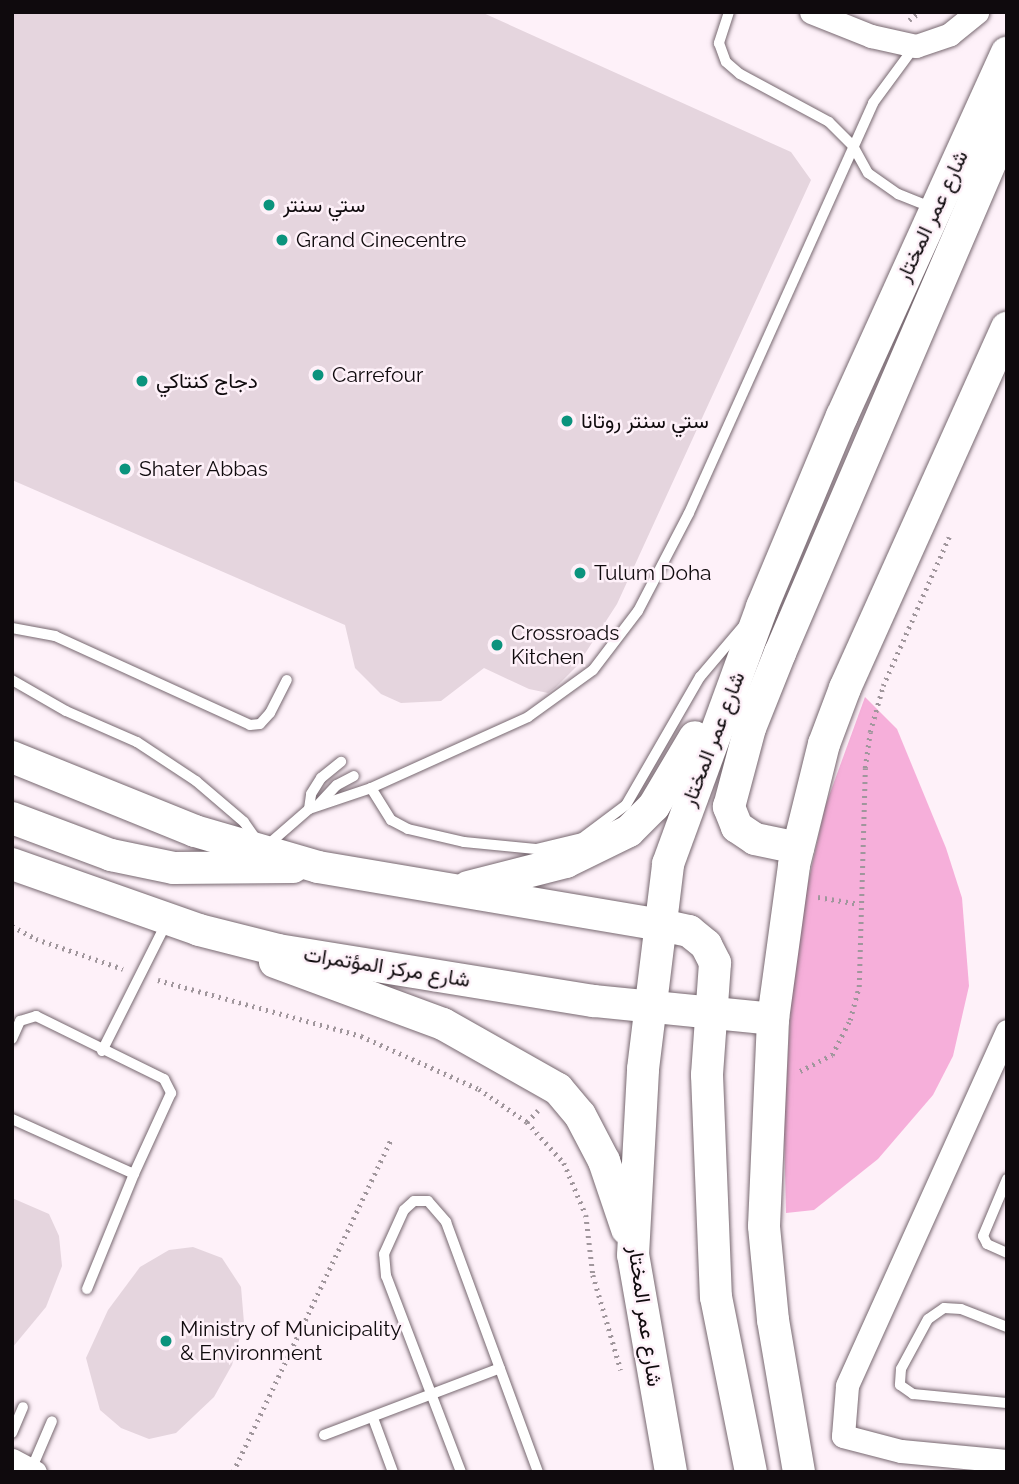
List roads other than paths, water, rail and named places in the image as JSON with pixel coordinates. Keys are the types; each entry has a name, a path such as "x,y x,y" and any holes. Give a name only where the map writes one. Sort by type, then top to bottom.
{"main road":[{"name":"شارع عمر المختار","path":"671,1472 634,1255 649,1005 668,864 762,607 1006,55"},
{"path":"798,848 755,839 737,827 729,807 750,728 780,653 995,152 1003,122 1006,55"},
{"path":"799,1472 773,1320 764,1226 773,1019 789,892 824,744 845,688 1007,328"},
{"path":"457,890 566,862 629,831 654,806 700,727 731,693"},
{"path":"12,757 159,818 318,867 661,925 689,932 706,945 715,963 706,1075 716,1297 751,1472"},
{"path":"12,818 111,855 174,868 318,867"},
{"name":"شارع مركز المؤتمرات","path":"12,864 168,920 278,950 594,1001 773,1019"},
{"path":"199,930 357,995 443,1024 558,1089 580,1115 604,1161 634,1255"}],"street":[{"path":"821,15 916,46 950,34 977,12"},
{"path":"1007,1031 847,1386 843,1436 901,1451 1007,1461"}],"lane":[{"path":"729,12 719,43 726,62 740,74 829,122 853,146 868,173 898,194 936,209"},
{"path":"313,808 371,788 528,717 593,670 638,611 689,513 873,103 916,46"},
{"path":"371,788 391,820 408,829 464,842 536,849 582,838 626,805 700,677 762,607"},
{"path":"12,628 55,636 250,725 260,724 270,713 287,680"},
{"path":"12,680 66,711 137,742 176,768 244,822 263,849 337,785 354,776"},
{"path":"313,808 311,794 321,778 341,762"},
{"path":"102,1051 168,920"},
{"path":"12,1039 20,1021 36,1016 169,1085 171,1093 134,1174 87,1289"},
{"path":"12,1119 134,1174"},
{"path":"1007,1179 983,1236 987,1244 1007,1253"},
{"path":"461,1472 386,1276 384,1254 404,1210 414,1201 428,1201 446,1222 538,1472"},
{"path":"1007,1326 961,1309 944,1308 928,1319 901,1369 900,1385 913,1394 1007,1403"},
{"path":"324,1435 432,1398 500,1368"},
{"path":"12,1433 23,1407"},
{"path":"373,1418 393,1472"},
{"path":"26,1467 52,1420"}],"place":[{"name":"ستي سنتر","path":"269,205"},
{"name":"Grand Cinecentre","path":"282,240"},
{"name":"Carrefour","path":"318,375"},
{"name":"دجاج كنتاكي","path":"142,381"},
{"name":"ستي سنتر روتانا","path":"567,421"},
{"name":"Shater Abbas","path":"125,469"},
{"name":"Tulum Doha","path":"580,573"},
{"name":"Crossroads Kitchen","path":"497,645"},
{"name":"Ministry of Municipality & Environment","path":"166,1341"}]}
